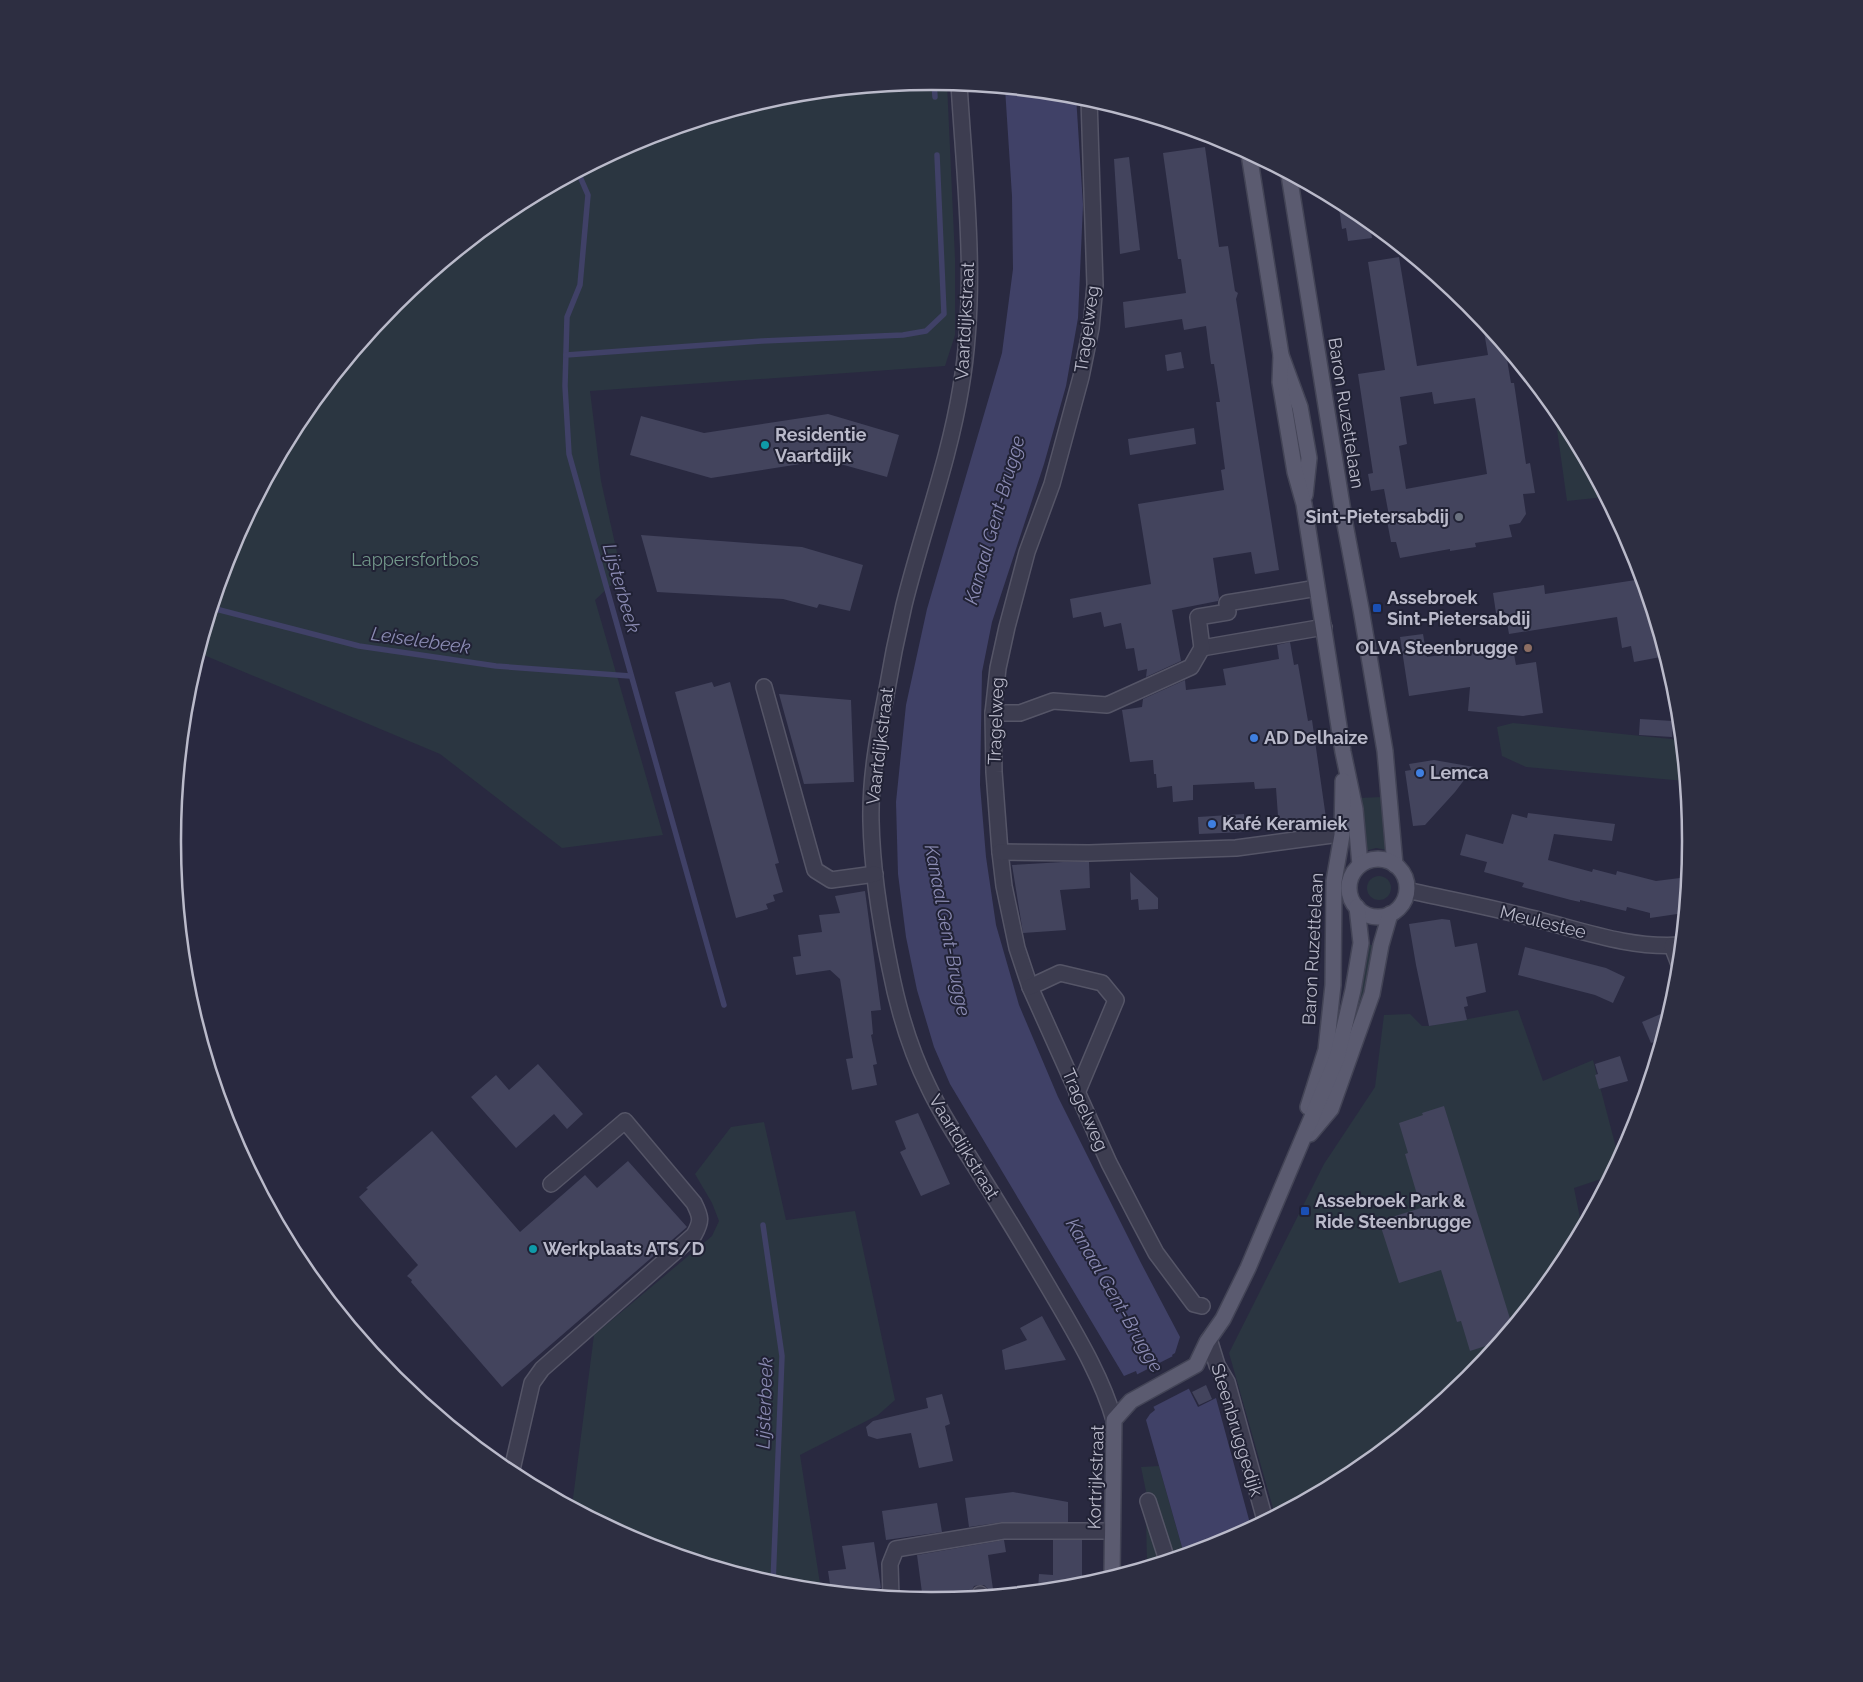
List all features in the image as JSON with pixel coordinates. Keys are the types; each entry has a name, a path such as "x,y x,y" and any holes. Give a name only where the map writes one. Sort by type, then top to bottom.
{"main road":[{"name":"Baron Ruzettelaan","path":"1250,161 1281,355 1300,407 1309,458 1304,504 1343,752 1355,809 1360,865"},
{"name":"Baron Ruzettelaan","path":"1290,182 1345,524 1390,751 1395,865"},
{"name":"Baron Ruzettelaan","path":"1301,1145 1309,1100 1326,1050 1333,985 1334,882 1342,835 1343,752"},
{"path":"1372,860 1384,860 1395,865 1402,872 1407,890 1404,900 1398,909 1390,914 1378,917 1366,914 1357,908 1350,897 1349,886 1353,874 1360,865 1372,860"},
{"name":"Baron Ruzettelaan","path":"1182,1373 1196,1365 1209,1339 1223,1319 1248,1268 1337,1058 1353,990 1361,943 1357,908"},
{"name":"Baron Ruzettelaan","path":"1301,1145 1331,1109 1372,994 1381,945 1390,914"},
{"name":"Kortrijkstraat","path":"1112,1570 1114,1420 1130,1401 1182,1373"}],"street":[{"name":"Vaartdijkstraat","path":"959,91 969,244 967,347 957,410 904,604 879,733 873,775 871,820 875,874 884,936 896,995 905,1028 923,1075 947,1120 1026,1248 1067,1319 1110,1404 1114,1420"},
{"name":"Tragelweg","path":"1089,107 1095,285 1091,328 1081,377 1052,484 1027,552 998,668 993,713 994,772 1000,852 1004,886 1017,948 1030,987 1077,1093 1109,1163 1156,1253 1194,1304 1202,1306"},
{"path":"993,713 1020,713 1053,700 1108,705 1191,668 1202,648 1198,617 1228,612 1227,603 1318,588"},
{"path":"1202,648 1324,627"},
{"path":"764,687 815,870 831,880 875,874"},
{"path":"1000,852 1089,853 1236,848 1332,835"},
{"name":"Meulestee","path":"1407,890 1524,916 1623,942 1654,946 1675,946"},
{"path":"1030,987 1060,973 1102,983 1116,1000 1077,1093"},
{"path":"513,1464 532,1384 542,1369 694,1235 700,1224 699,1214 694,1203 625,1122 551,1184"},
{"name":"Steenbruggedijk","path":"1209,1339 1217,1365 1227,1382 1264,1515"},
{"path":"1148,1500 1165,1554"},
{"path":"890,1590 890,1564 896,1549 1003,1530 1112,1530"}],"green space":[{"name":"Lappersfortbos","path":"947,91 955,258 955,335 945,366 590,391 601,481 622,575 595,600 663,835 562,848 440,754 204,655 220,600 258,509 281,465 307,424 336,384 400,310 436,276 474,245 514,217 599,167 644,147 690,130 785,104 833,96 882,92"},
{"path":"1556,424 1599,498 1567,501"},
{"path":"1513,723 1675,739 1680,781 1526,767 1502,756 1497,727"},
{"path":"1382,797 1383,831 1387,850 1376,848 1365,851 1366,833 1358,798"},
{"path":"1379,876 1387,880 1391,888 1387,896 1379,900 1371,896 1367,888 1371,880"},
{"path":"1367,944 1376,946 1367,992 1344,1059"},
{"path":"1518,1010 1543,1081 1593,1060 1616,1148 1602,1179 1574,1188 1580,1220 1556,1258 1496,1336 1463,1372 1427,1406 1389,1437 1349,1465 1273,1510 1229,1353 1324,1164 1375,1087 1384,1015 1410,1014 1422,1026"},
{"path":"764,1122 786,1220 855,1211 895,1400 878,1415 800,1455 820,1584 785,1578 690,1552 644,1535 599,1515 573,1500 594,1335 712,1236 719,1221 712,1203 695,1174 731,1127"},
{"path":"1159,1466 1182,1549 1147,1560 1146,1515 1148,1501 1141,1467"}],"water":[{"name":"Kanaal Gent-Brugge","path":"1005,94 1076,104 1083,205 1078,318 1066,386 1044,464 992,622 982,672 980,785 986,857 996,925 1019,1005 1058,1097 1180,1337 1175,1353 1172,1355 1198,1407 1216,1398 1249,1521 1182,1549 1146,1420 1155,1410 1136,1371 1124,1376 950,1084 934,1047 917,990 906,937 898,874 896,802 906,705 927,609 1002,353 1013,269 1012,196"}],"pier":[{"path":"1173,1356 1190,1388 1153,1407 1136,1375"}],"building":[{"path":"1205,147 1219,247 1228,246 1235,291 1238,293 1236,299 1279,570 1255,574 1251,552 1213,558 1218,601 1172,610 1181,661 1146,677 1147,669 1138,671 1134,648 1126,649 1121,623 1104,627 1101,612 1073,618 1070,599 1151,584 1138,504 1224,490 1221,470 1225,469 1216,402 1220,402 1214,364 1211,364 1206,326 1184,330 1182,319 1125,328 1123,302 1186,293 1181,259 1178,259 1163,153"},
{"path":"1129,157 1140,250 1120,254 1114,159"},
{"path":"1339,211 1371,232 1372,238 1348,241 1346,228 1342,229"},
{"path":"1399,257 1417,366 1488,355 1484,333 1507,359 1511,383 1514,383 1526,464 1530,463 1535,493 1523,494 1526,514 1520,523 1509,525 1512,537 1475,543 1476,547 1450,551 1450,549 1400,558 1396,542 1391,542 1387,521 1390,521 1384,489 1371,491 1368,474 1373,473 1358,374 1385,370 1368,262","holes":["1432,392 1434,404 1475,398 1487,474 1406,489 1399,446 1407,444 1400,397"]},
{"path":"1181,352 1184,368 1167,371 1165,355"},
{"name":"Residentie Vaartdijk","path":"828,414 899,435 887,477 826,460 711,478 630,455 641,416 704,433"},
{"path":"1194,428 1196,444 1130,455 1128,439"},
{"path":"641,535 802,547 863,565 850,611 819,604 817,608 783,599 657,592"},
{"path":"1635,580 1659,657 1634,662 1631,646 1622,648 1617,617 1509,634 1505,612 1496,613 1493,593 1544,585 1545,594"},
{"path":"1423,634 1427,657 1512,644 1516,665 1536,662 1543,713 1523,716 1468,711 1470,687 1409,696 1400,637"},
{"path":"1290,642 1294,665 1298,664 1308,721 1312,720 1327,825 1304,829 1279,830 1276,788 1255,789 1254,782 1193,785 1193,800 1173,802 1172,786 1157,788 1153,760 1130,762 1122,710 1142,707 1143,699 1185,680 1186,690 1226,685 1223,669 1279,659 1277,645"},
{"path":"712,682 714,687 730,682 779,863 775,864 783,892 773,895 775,901 766,904 768,909 736,918 675,692"},
{"path":"779,694 851,700 854,782 804,784"},
{"path":"1640,719 1672,721 1672,737 1639,735"},
{"path":"1434,760 1474,767 1455,792 1425,825 1413,826 1405,771 1411,770 1409,764"},
{"path":"1528,813 1615,824 1612,841 1554,834 1548,860 1592,872 1593,869 1616,875 1617,871 1656,881 1681,878 1679,914 1650,918 1650,913 1627,907 1626,911 1580,900 1580,902 1571,900 1522,887 1524,883 1484,872 1487,862 1460,855 1466,834 1503,844 1512,814 1527,818"},
{"path":"1244,814 1245,832 1199,834 1198,817"},
{"path":"1089,862 1090,888 1060,890 1066,930 1023,933 1012,865"},
{"path":"1130,872 1158,898 1158,909 1139,910 1138,899 1131,900"},
{"path":"865,891 881,1010 871,1011 873,1034 871,1035 877,1064 873,1065 877,1085 852,1090 846,1059 853,1058 840,979 830,970 796,975 793,957 801,956 798,935 822,932 819,915 840,913 835,896"},
{"path":"1442,919 1450,920 1455,947 1477,943 1486,992 1466,997 1468,1006 1464,1007 1467,1020 1429,1026 1409,924"},
{"path":"1525,947 1606,968 1625,977 1613,1003 1595,995 1518,975"},
{"path":"1662,1013 1655,1042 1651,1043 1642,1022"},
{"path":"1620,1056 1628,1081 1599,1089 1595,1075 1598,1074 1595,1064"},
{"path":"538,1064 583,1114 567,1129 554,1114 516,1148 471,1097 496,1075 509,1090"},
{"path":"1444,1106 1510,1319 1487,1345 1470,1351 1461,1321 1457,1322 1441,1270 1399,1283 1379,1221 1421,1208 1405,1154 1408,1153 1399,1123 1423,1115 1422,1113"},
{"path":"918,1113 950,1184 921,1196 900,1152 906,1149 895,1121"},
{"name":"Werkplaats ATS/D","path":"432,1131 520,1232 585,1175 597,1188 628,1161 687,1227 502,1387 411,1282 412,1280 407,1276 418,1265 359,1197 368,1189 366,1188"},
{"path":"1042,1316 1066,1360 1005,1370 1002,1350 1027,1340 1020,1328"},
{"path":"1206,1385 1212,1399 1199,1405 1192,1392"},
{"path":"942,1394 950,1424 945,1426 953,1461 919,1468 911,1433 877,1439 868,1436 866,1427 873,1421 928,1408 926,1398"},
{"path":"1013,1492 1068,1502 1068,1522 1003,1522 969,1527 965,1498"},
{"path":"937,1503 942,1532 886,1540 882,1511"},
{"path":"1004,1540 1006,1552 988,1555 993,1589 979,1585 974,1586 972,1590 932,1592 922,1592 917,1555"},
{"path":"1053,1540 1082,1540 1082,1576 1085,1576 1038,1585 1039,1574 1053,1575"},
{"path":"874,1542 881,1588 872,1589 830,1586 828,1571 846,1569 842,1546"}],"waterway":[{"path":"935,90 935,97"},
{"path":"566,355 762,341 903,335 926,331 944,314 937,155"},
{"name":"Lijsterbeek","path":"580,177 588,195 580,285 567,317 565,386 569,454 724,1005"},
{"name":"Leiselebeek","path":"217,609 359,646 496,666 630,676"},
{"name":"Lijsterbeek","path":"763,1225 782,1356 773,1575"}],"place":[{"name":"Residentie Vaartdijk","path":"765,445"},
{"name":"Sint-Pietersabdij","path":"1459,517"},
{"name":"Assebroek Sint-Pietersabdij","path":"1377,608"},
{"name":"OLVA Steenbrugge","path":"1528,648"},
{"name":"AD Delhaize","path":"1254,738"},
{"name":"Lemca","path":"1420,773"},
{"name":"Kafé Keramiek","path":"1212,824"},
{"name":"Assebroek Park & Ride Steenbrugge","path":"1305,1211"},
{"name":"Werkplaats ATS/D","path":"533,1249"}]}
